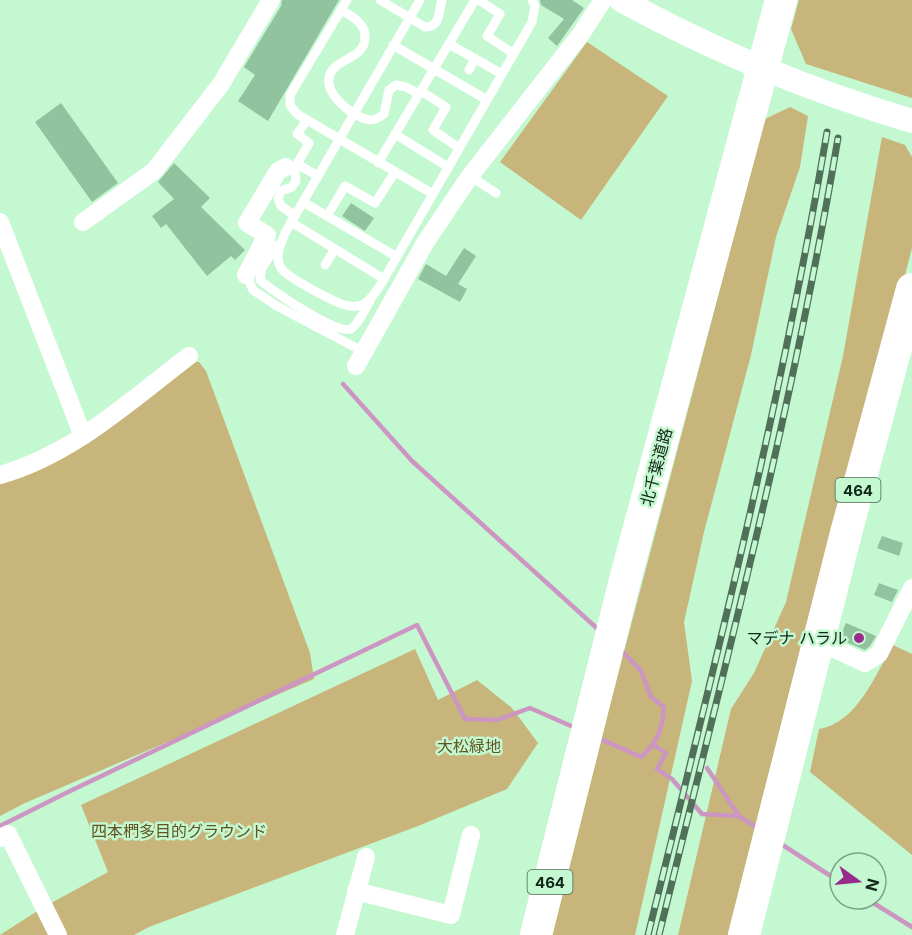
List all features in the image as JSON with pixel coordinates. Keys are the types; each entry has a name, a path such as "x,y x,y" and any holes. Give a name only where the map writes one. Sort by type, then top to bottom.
{"highway":[{"name":"北千葉道路","path":"536,935 626,576 781,0"},
{"name":"464","path":"744,935 805,692 912,289"}],"street":[{"path":"83,222 154,171 220,84 271,0"},
{"path":"360,359 425,243 470,176 581,34 603,0"},
{"path":"621,0 686,35 762,69 857,105 912,121"},
{"path":"246,274 267,235 247,223 278,171 286,167"},
{"path":"0,222 83,436"},
{"path":"0,475 31,466 83,436 189,356"},
{"path":"819,641 865,663 879,654 911,591"},
{"path":"0,838 8,834 58,935"},
{"path":"356,891 451,915 471,835"},
{"path":"345,935 366,856"}],"lane":[{"path":"346,0 290,95 290,105 297,114 433,194"},
{"path":"380,0 424,27 431,27 438,18 442,0"},
{"path":"420,0 285,233 262,268 260,280 269,288 302,309 336,327 347,330 353,328 384,279 532,22 535,6 532,0"},
{"path":"378,163 474,1 500,14 487,36 514,54"},
{"path":"341,10 360,24 365,34 365,41 357,54 336,65 331,72 329,89 340,103 363,118 372,120 384,114 389,90 396,85 406,87 446,107 433,130 459,148"},
{"path":"449,44 502,75"},
{"path":"393,45 487,100"},
{"path":"469,70 475,58"},
{"path":"307,120 297,135 309,143 297,164 318,176"},
{"path":"395,134 448,168"},
{"path":"414,160 420,150"},
{"path":"286,167 295,171 296,181 292,187 281,191 278,199 281,206 293,219 335,249 384,279"},
{"path":"327,216 345,186 375,203 395,172"},
{"path":"470,176 496,193"},
{"path":"303,202 397,257"},
{"path":"285,233 277,253 281,268 295,279 336,302 352,307 363,304 374,294"},
{"path":"325,265 335,249"},
{"path":"246,274 253,290 360,359"}],"green space":[{"path":"799,0 912,0 912,98 806,64 791,29"},
{"path":"587,42 668,96 581,220 500,162"},
{"path":"790,107 808,116 800,167 776,237 751,355 704,532 684,622 692,681 635,935 549,935 765,119"},
{"path":"882,137 905,145 912,157 912,248 734,935 678,935 731,709 754,673 786,602 843,356"},
{"path":"190,362 199,362 206,371 310,653 314,679 25,803 0,816 0,475"},
{"path":"893,645 912,654 912,855 810,772 819,729 844,718 854,708 864,696"},
{"name":"大松緑地","path":"415,649 438,700 477,680 512,708 538,743 507,789 418,826 149,927 134,935 0,935 42,908 108,872 81,805"}],"building":[{"path":"282,0 339,0 268,121 238,101 255,75 244,67 281,6"},
{"path":"540,0 572,0 584,8 557,46 548,38 564,19 541,5"},
{"path":"61,103 118,183 92,202 35,122"},
{"path":"174,163 210,198 201,207 245,250 235,260 231,256 207,276 166,224 161,228 152,216 174,199 158,182"},
{"path":"351,203 374,218 365,231 342,216"},
{"path":"464,248 476,256 458,284 467,289 460,302 418,279 426,264 446,276"},
{"path":"882,536 903,543 899,556 877,548"},
{"path":"879,583 898,590 892,602 874,595"},
{"path":"846,623 876,636 870,646 865,650 839,639"}],"waterway":[{"path":"343,384 412,461 600,631"},
{"path":"0,826 417,625 465,719 497,720 530,708 578,729"},
{"path":"596,737 641,757 655,741 662,722 664,707 651,697 641,671 620,649"},
{"path":"654,745 666,753 657,769 672,779 702,814 739,816"},
{"path":"707,768 739,816 759,829"},
{"path":"778,842 828,874"},
{"path":"886,911 912,927"}],"railway":[{"path":"648,935 722,635 768,435 827,132"},
{"path":"659,935 779,439 838,138"}],"place":[{"name":"マデナ ハラル","path":"859,638"}],"park label":[{"name":"四本椚多目的グラウンド","path":"179,831"}]}
